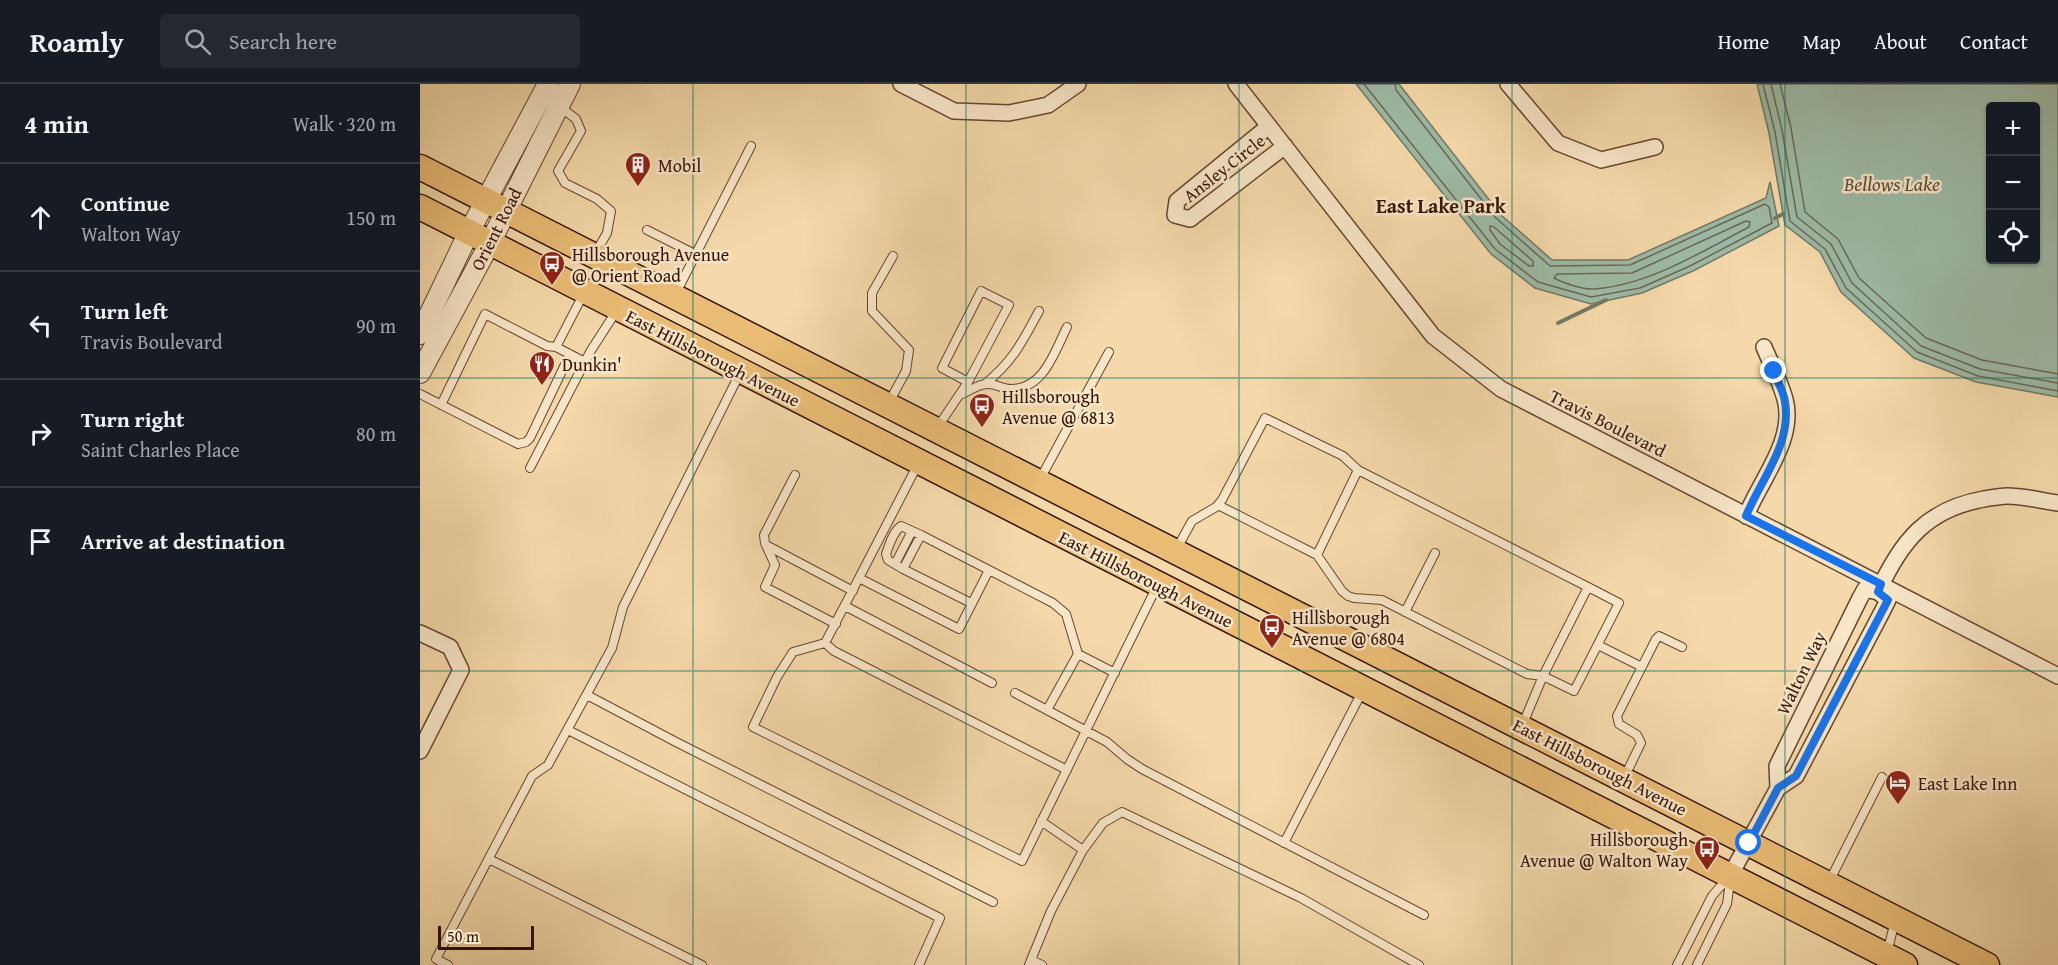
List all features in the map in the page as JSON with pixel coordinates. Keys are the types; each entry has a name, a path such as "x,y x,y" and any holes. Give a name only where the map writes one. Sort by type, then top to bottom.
{"main road":[{"name":"East Hillsborough Avenue","path":"420,167 1987,965"},
{"name":"East Hillsborough Avenue","path":"420,207 1730,876 1891,962"},
{"path":"919,463 937,430"},
{"path":"1158,585 1175,552"}],"street":[{"name":"Orient Road","path":"496,206 548,84"},
{"name":"Orient Road","path":"420,373 479,238 570,84"},
{"path":"901,84 954,111 1009,113 1048,105 1078,84"},
{"name":"Travis Boulevard","path":"1236,84 1433,336 1501,389 1880,588 2058,676"},
{"path":"1508,84 1558,143 1601,160 1655,147"},
{"name":"Ansley Circle","path":"1269,126 1177,201 1175,215 1190,219 1285,146"},
{"name":"Orient Road","path":"420,334 425,313 479,238"},
{"path":"1746,516 1778,452 1786,429 1785,401 1764,347"},
{"name":"Walton Way","path":"1880,588 1906,543 1918,529 1940,513 1967,502 2007,496 2058,503"},
{"name":"Walton Way","path":"1778,788 1777,766 1860,598 1865,589 1880,588"},
{"name":"Walton Way","path":"1730,876 1778,788 1796,776 1883,610 1888,600 1880,588"},
{"path":"420,633 450,647 461,670 420,751"}],"lane":[{"path":"559,106 576,119 580,131 558,171 565,183 597,198 611,212 607,233 594,256"},
{"path":"675,296 751,146"},
{"path":"647,230 695,254"},
{"path":"887,405 906,370 909,350 872,311 872,293 893,256"},
{"path":"937,430 962,394 1009,305 981,291 942,368 968,382"},
{"path":"556,347 584,292"},
{"path":"530,468 585,362 618,309"},
{"path":"962,394 987,383 1004,368 1015,354 1039,311"},
{"path":"441,405 485,314 547,346 556,347 585,362"},
{"path":"987,383 1009,389 1021,388 1033,383 1043,374 1067,327"},
{"path":"1038,482 1109,352"},
{"path":"420,394 518,444 530,438 570,354"},
{"path":"448,965 436,959 532,776 548,765 612,648 623,607 741,372"},
{"path":"1175,552 1192,521 1218,505 1265,418 1343,456 1358,470 1619,603 1574,692 1544,676 1527,674 1382,600 1348,596 1317,555 1218,505"},
{"path":"919,463 825,643 793,652 777,677 753,727 1022,861 1158,585"},
{"path":"1317,555 1358,470"},
{"path":"795,475 764,535 775,565 765,587 836,624"},
{"path":"971,603 888,560 886,554 897,528 901,526 921,535 1053,603 1066,614 1078,654 1047,710"},
{"path":"895,564 912,531"},
{"path":"903,569 921,535"},
{"path":"766,545 853,591"},
{"path":"1405,612 1435,553"},
{"path":"859,578 958,629 989,570"},
{"path":"1521,728 1588,587"},
{"path":"845,606 992,683"},
{"path":"1623,780 1641,742 1637,735 1619,724 1617,716 1656,639 1659,636 1682,647"},
{"path":"825,643 834,651 1067,770"},
{"path":"1598,645 1642,667"},
{"path":"1078,654 1115,673"},
{"path":"1284,843 1363,689"},
{"path":"1015,693 1107,742 1142,769 1424,915"},
{"path":"587,695 993,902"},
{"path":"568,729 940,918 918,965"},
{"path":"1828,884 1882,777"},
{"path":"1042,965 1030,962 1051,911 1083,850 1103,823 1122,812 1301,898 1419,965"},
{"path":"1041,821 1083,850"},
{"path":"489,859 702,965"},
{"path":"1677,965 1712,896 1730,876"},
{"path":"1697,965 1727,904 1730,876"},
{"path":"1891,962 1896,918"}],"water":[{"path":"1356,84 1399,84 1501,215 1552,260 1628,260 1766,198 1770,182 1779,226 1693,271 1642,293 1591,304 1535,288 1491,254"},
{"name":"Bellows Lake","path":"1757,84 2058,84 2058,397 1976,382 1914,358 1841,292 1820,252 1785,225 1769,133"}],"waterway":[{"path":"1775,218 1783,214"},
{"path":"1558,323 1606,300"}],"place":[{"name":"Mobil","path":"638,188"},
{"name":"Hillsborough Avenue @ Orient Road","path":"552,287"},
{"name":"Dunkin'","path":"542,387"},
{"name":"Hillsborough Avenue @ 6813","path":"982,429"},
{"name":"Hillsborough Avenue @ 6804","path":"1272,650"},
{"name":"East Lake Inn","path":"1898,806"},
{"name":"Hillsborough Avenue @ Walton Way","path":"1707,872"}],"district":[{"name":"East Lake Park","path":"1441,205"}],"route":[{"path":"1749,843 1778,788 1796,776 1888,600 1878,592 1881,584 1746,516 1778,452 1786,429 1785,401 1774,371"}]}
